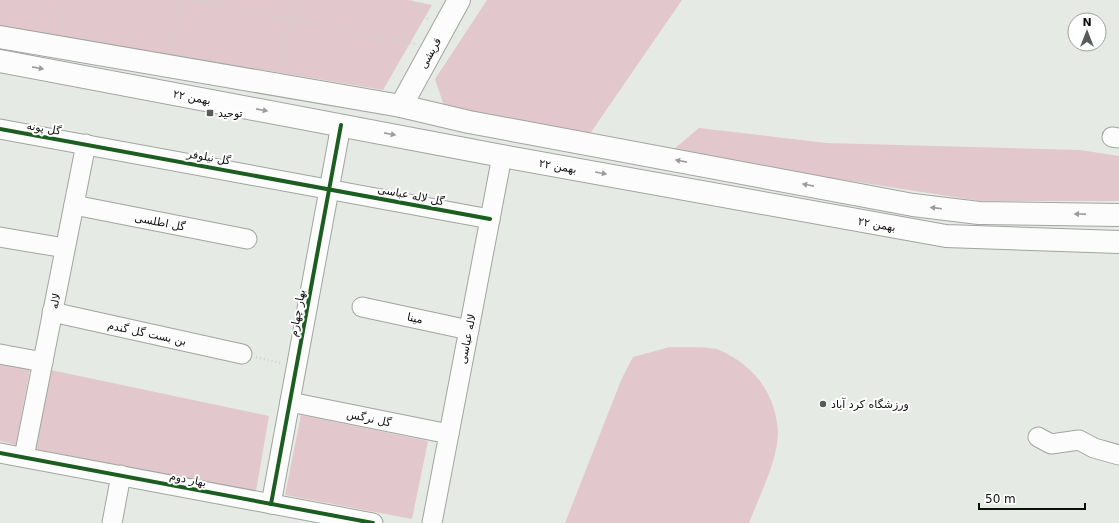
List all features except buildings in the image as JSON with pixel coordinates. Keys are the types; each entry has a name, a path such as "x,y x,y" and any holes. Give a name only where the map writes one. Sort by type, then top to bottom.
{"main road":[{"name":"قریشی","path":"401,106 420,45 459,0"},
{"path":"0,37 401,106 469,122 882,199 965,211 1119,215"},
{"name":"۲۲ بهمن","path":"0,61 502,156 946,236 1119,242"},
{"path":"961,237 965,211"}],"street":[{"name":"بهار چهارم","path":"271,504 341,125"},
{"name":"گل پونه","path":"0,129 86,144"},
{"name":"گل نیلوفر","path":"86,144 329,188"},
{"name":"لاله","path":"24,457 86,144"},
{"name":"لاله عباسی","path":"432,523 502,156"},
{"name":"گل لاله عباسی","path":"329,188 490,219"},
{"name":"گل اطلسی","path":"74,205 247,239"},
{"path":"0,237 65,248"},
{"name":"مینا","path":"362,307 469,330"},
{"name":"بن بست گل گندم","path":"52,312 242,354"},
{"path":"0,354 43,362"},
{"name":"گل نرگس","path":"290,402 449,434"},
{"path":"1038,436 1051,444 1079,440 1094,448 1119,455"},
{"name":"بهار دوم","path":"0,453 373,523"},
{"path":"112,523 122,475"}],"path":[{"path":"57,47 65,0"},
{"path":"168,66 181,0"},
{"path":"194,0 420,45"},
{"path":"277,85 293,0"},
{"path":"408,0 412,1 424,11 428,20 425,26"},
{"path":"242,354 296,366"}],"shaded area":[{"path":"0,0 408,0 432,5 383,90 0,26"},
{"path":"487,0 682,0 587,138 446,112 435,79"},
{"path":"699,128 827,143 1080,150 1119,156 1119,201 980,201 754,166 674,149"},
{"path":"670,347 715,349 732,356 753,373 768,393 776,418 778,432 777,443 767,478 749,523 565,523 622,378 633,357"},
{"path":"0,363 30,369 16,445 0,441"},
{"path":"51,370 269,416 256,491 35,449"},
{"path":"301,415 428,441 412,519 285,495"}],"cycle path":[{"path":"271,504 341,125"},
{"path":"0,129 490,219"},
{"path":"0,453 373,523"}],"place":[{"name":"توحید","path":"210,113"},
{"name":"ورزشگاه کرد آباد","path":"823,404"}]}
